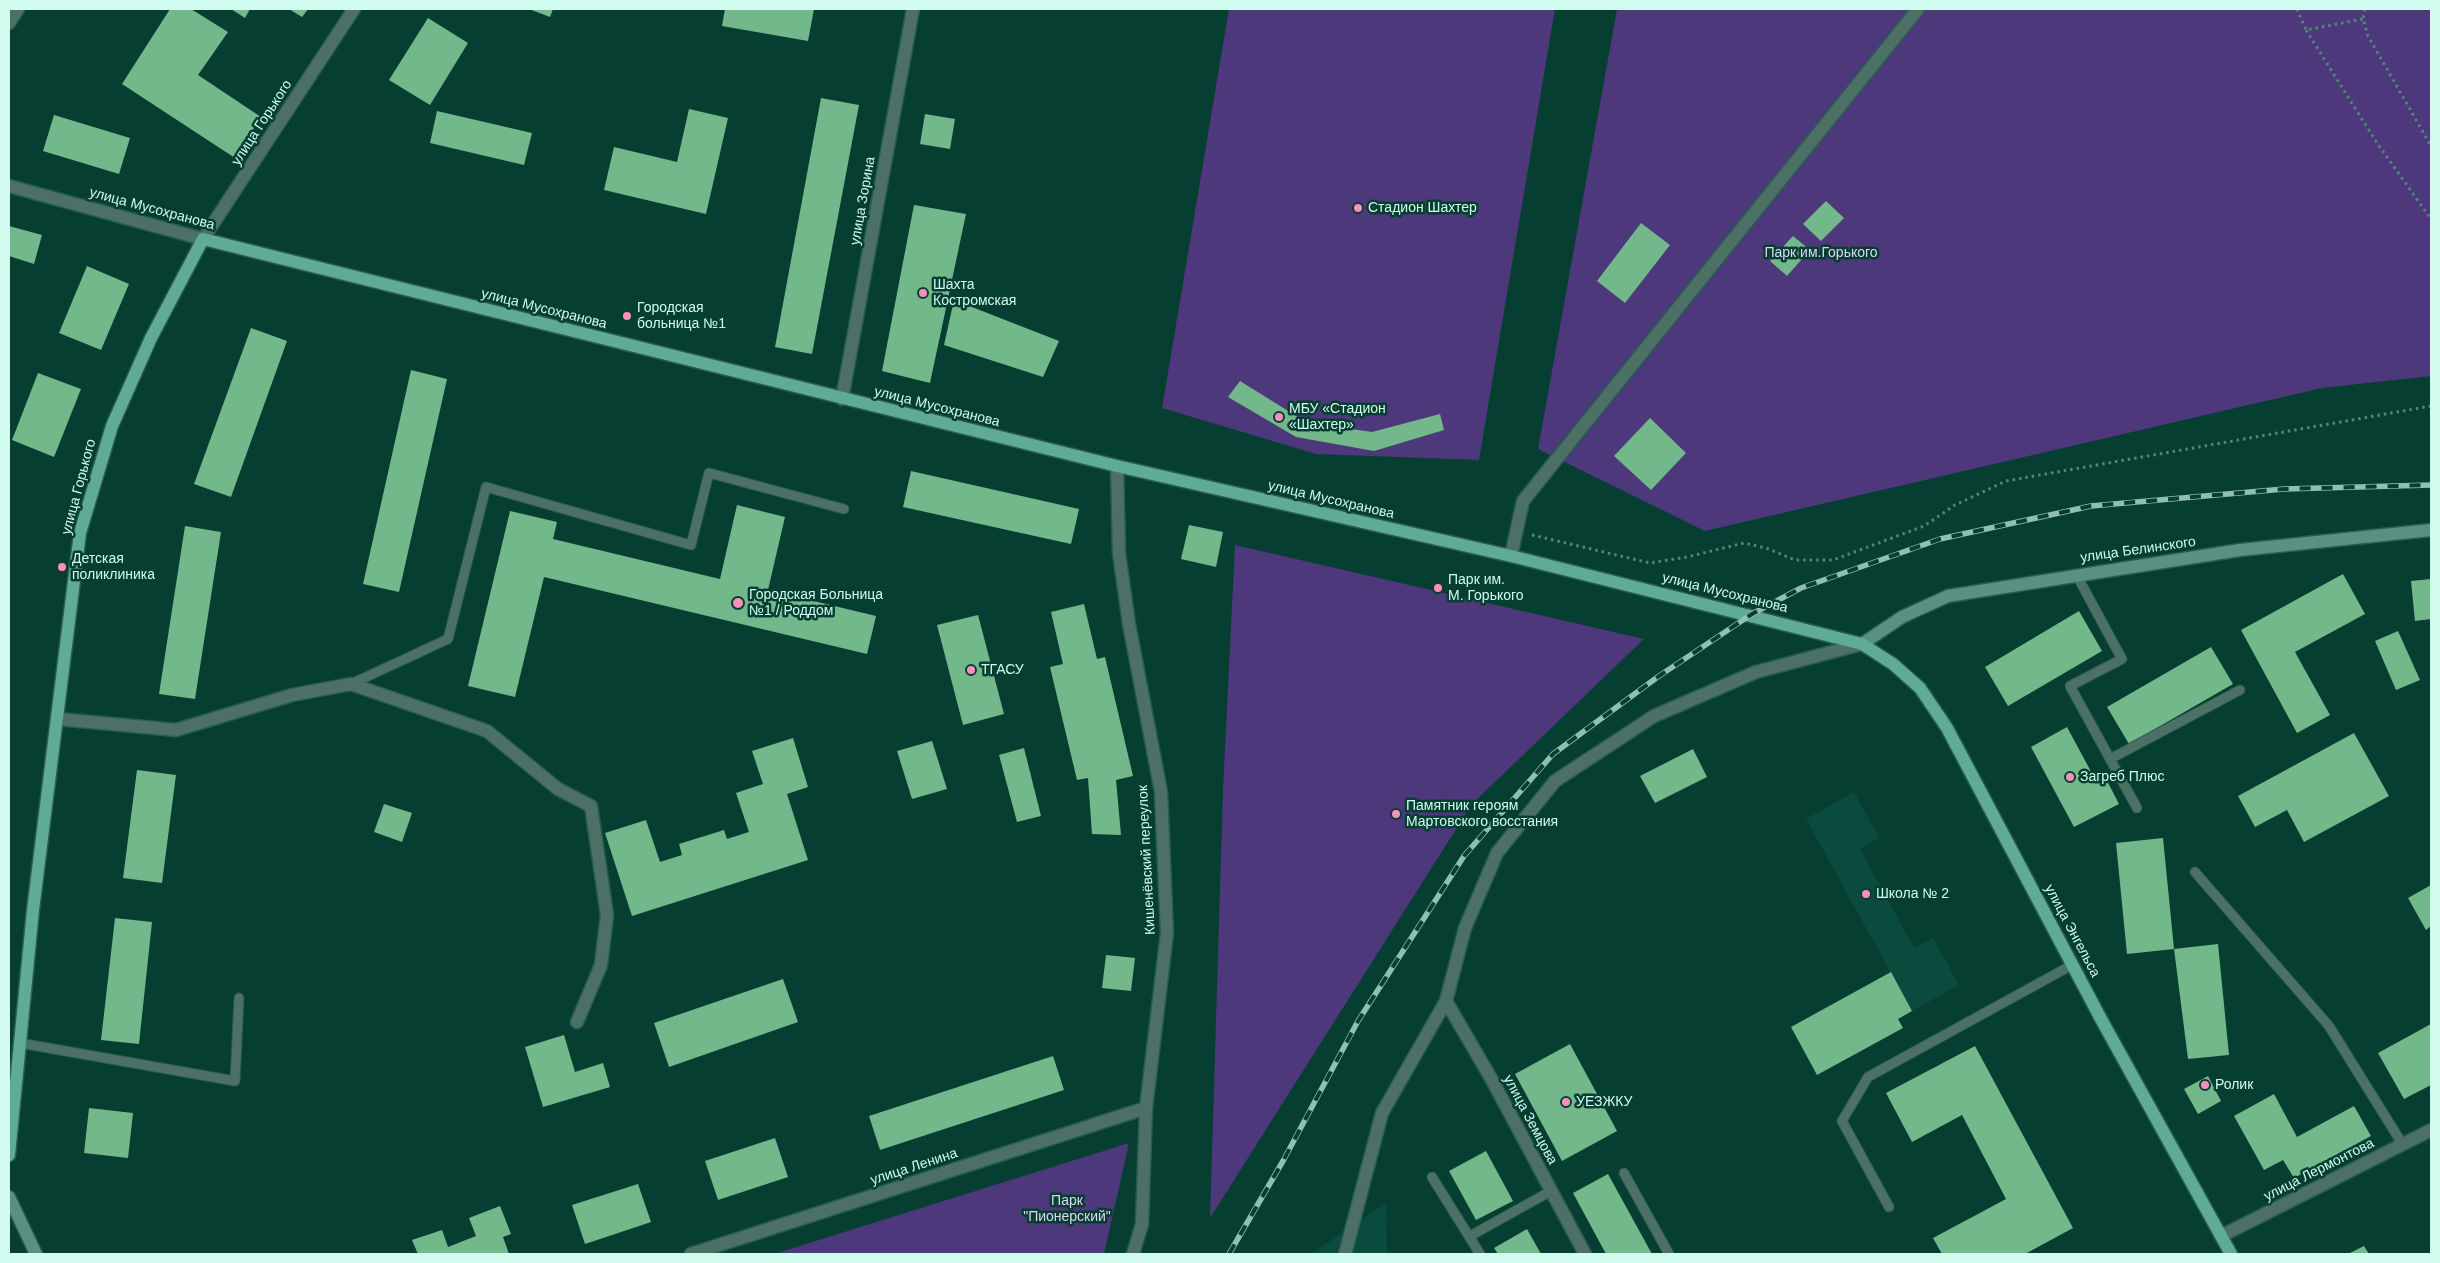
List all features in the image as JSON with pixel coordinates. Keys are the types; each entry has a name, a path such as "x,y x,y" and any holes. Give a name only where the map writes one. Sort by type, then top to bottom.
{"main road":[{"name":"улица Мусохранова","path":"203,239 842,399 1117,466 1510,556 1752,614 1862,644"},
{"name":"улица Горького","path":"9,1155 33,910 80,533 112,426 151,338 203,239"},
{"name":"улица Энгельса","path":"1862,644 1894,664 1920,688 1947,728 2072,965 2231,1254"}],"street":[{"path":"9,23 18,9"},
{"name":"улица Горького","path":"203,239 354,9"},
{"name":"улица Зорина","path":"842,399 913,9"},
{"path":"1510,556 1523,501 1918,9"},
{"name":"улица Мусохранова","path":"9,186 203,239"},
{"name":"Кишенёвский переулок","path":"1117,466 1119,553 1129,624 1161,792 1167,934 1146,1108 1142,1224 1133,1254"},
{"name":"улица Белинского","path":"1862,644 1902,617 1948,596 2076,574 2240,550 2431,530"},
{"path":"1345,1254 1382,1113 1446,1001 1465,928 1497,853 1555,781 1654,716 1756,672 1862,644"},
{"path":"58,719 176,730 292,695 351,684 487,731 558,789 591,806 607,915 601,965 577,1022"},
{"name":"улица Земцова","path":"1446,1001 1492,1080 1585,1254"},
{"name":"улица Ленина","path":"691,1254 1146,1108"},
{"name":"улица Лермонтова","path":"2221,1236 2431,1130"},
{"path":"9,1196 36,1254"}],"lane":[{"path":"351,684 448,640 486,487 691,545 709,473 844,509"},
{"path":"2076,574 2122,659 2070,686 2137,808"},
{"path":"2110,759 2240,690"},
{"path":"2195,872 2328,1026 2403,1145"},
{"path":"1889,1207 1842,1121 1868,1077 2072,965"},
{"path":"20,1043 235,1081 239,998"},
{"path":"1624,1173 1668,1254"},
{"path":"1432,1178 1480,1254"},
{"path":"1470,1236 1551,1191"}],"path":[{"path":"2297,9 2306,30 2377,143 2431,219"},
{"path":"2365,9 2363,20 2368,36 2431,146"},
{"path":"2306,30 2363,20"},
{"path":"1516,531 1650,563 1686,557 1744,543 1766,548 1795,560 1833,560 1924,526 1955,504 2006,482 2431,406"}],"shaded area":[{"name":"Школа № 2","path":"1854,792 1879,838 1860,849 1914,948 1933,938 1959,985 1912,1011 1806,819"},
{"path":"1386,1203 1387,1254 1311,1254"}],"green space":[{"name":"Стадион Шахтер","path":"1229,9 1555,9 1479,460 1316,454 1162,408"},
{"name":"Парк им.Горького","path":"1617,9 2431,9 2431,376 2322,388 1705,531 1538,449"},
{"path":"1235,545 1644,639 1472,804 1210,1218 1223,789"},
{"name":"Парк \"Пионерский\"","path":"1129,1143 1104,1254 774,1254"}],"building":[{"path":"170,9 191,9 228,32 198,75 261,117 235,158 122,84"},
{"path":"231,9 250,9 245,18"},
{"path":"289,9 308,9 302,17"},
{"path":"529,9 553,9 550,17"},
{"path":"725,9 814,9 808,41 722,26"},
{"path":"428,18 468,43 430,105 389,80"},
{"path":"821,98 859,105 812,354 775,347"},
{"path":"689,109 728,118 706,214 604,190 614,147 677,162"},
{"path":"437,111 532,133 524,165 430,143"},
{"path":"925,114 955,119 950,149 920,144"},
{"path":"54,115 130,138 119,174 43,151"},
{"path":"1826,201 1844,218 1821,241 1803,224"},
{"name":"Шахта Костромская","path":"914,205 966,214 930,383 882,371"},
{"path":"1641,223 1670,245 1625,303 1597,281"},
{"path":"9,226 42,235 34,264 9,256"},
{"path":"1793,236 1810,250 1787,276 1770,261"},
{"path":"87,266 129,284 101,350 59,333"},
{"path":"954,300 1059,341 1043,377 944,345"},
{"path":"251,328 287,341 231,497 194,484"},
{"path":"411,370 447,379 399,592 363,584"},
{"path":"38,373 81,389 54,457 12,440"},
{"name":"МБУ «Стадион «Шахтер»","path":"1240,381 1301,419 1372,432 1440,414 1444,430 1374,451 1296,437 1228,397"},
{"path":"1650,418 1686,453 1651,490 1614,456"},
{"path":"911,471 1079,509 1071,544 903,507"},
{"name":"Городская Больница №1 / Роддом","path":"737,505 785,517 768,590 876,616 867,654 544,577 515,697 468,686 510,511 557,522 553,539 720,579"},
{"path":"1189,525 1223,532 1216,567 1181,559"},
{"path":"185,526 221,532 195,699 159,694"},
{"path":"2343,574 2365,614 2295,652 2330,715 2297,733 2241,630"},
{"path":"2431,579 2431,619 2415,621 2411,581"},
{"path":"1084,604 1097,659 1105,657 1133,776 1116,780 1121,835 1092,834 1088,778 1077,780 1050,667 1063,664 1051,612"},
{"path":"2079,611 2102,651 2008,706 1985,667"},
{"name":"ТГАСУ","path":"978,615 1004,714 963,725 937,625"},
{"path":"2398,631 2420,680 2396,690 2375,641"},
{"path":"2211,647 2233,684 2129,744 2107,707"},
{"name":"Загреб Плюс","path":"2067,727 2095,779 2104,775 2119,804 2074,827 2031,747"},
{"path":"2354,733 2389,796 2304,842 2287,810 2255,827 2238,796"},
{"path":"793,738 808,787 787,794 808,860 632,916 605,833 646,820 660,862 682,855 679,844 724,830 727,839 749,832 736,793 763,784 752,751"},
{"path":"932,741 947,789 912,799 897,751"},
{"path":"1024,748 1041,816 1017,822 999,755"},
{"path":"1693,749 1707,777 1655,803 1640,776"},
{"path":"137,770 176,775 162,883 123,878"},
{"path":"384,804 412,813 402,842 374,832"},
{"path":"2163,838 2174,949 2127,954 2116,843"},
{"path":"2431,885 2431,926 2426,930 2408,898"},
{"path":"115,918 152,922 139,1044 101,1040"},
{"path":"2218,944 2229,1055 2188,1059 2174,949"},
{"path":"1106,955 1135,958 1131,991 1102,988"},
{"path":"1891,972 1912,1011 1898,1019 1903,1028 1817,1075 1791,1027"},
{"path":"783,979 798,1022 669,1067 654,1023"},
{"path":"2431,1024 2431,1085 2404,1099 2378,1053"},
{"path":"564,1035 575,1072 603,1063 610,1087 543,1107 525,1047"},
{"name":"УЕЗЖКУ","path":"1570,1044 1617,1131 1562,1161 1515,1074"},
{"path":"1975,1046 2073,1228 2025,1254 1942,1254 1933,1238 2006,1199 1962,1115 1912,1142 1886,1093"},
{"path":"1053,1056 1064,1090 880,1150 869,1116"},
{"path":"2208,1076 2221,1101 2198,1114 2184,1089"},
{"path":"2274,1094 2297,1137 2354,1106 2371,1136 2294,1178 2283,1160 2264,1170 2234,1116"},
{"path":"89,1108 133,1113 128,1158 84,1153"},
{"path":"775,1138 788,1177 718,1200 705,1161"},
{"path":"1486,1151 1513,1201 1476,1220 1449,1171"},
{"path":"1608,1174 1652,1254 1606,1254 1573,1193"},
{"path":"638,1184 651,1222 585,1244 572,1205"},
{"path":"500,1206 511,1234 503,1237 509,1254 418,1254 412,1240 442,1230 448,1247 476,1236 469,1218"},
{"path":"1527,1229 1541,1254 1498,1254 1494,1248"},
{"path":"2364,1246 2369,1254 2348,1254"}],"railway":[{"path":"1229,1254 1283,1161 1358,1021 1464,856 1553,754 1659,676 1752,614 1801,588 1940,539 2091,506 2284,489 2431,485"}],"place":[{"name":"Стадион Шахтер","path":"1358,208"},
{"name":"Шахта Костромская","path":"923,293"},
{"name":"Городская больница №1","path":"627,316"},
{"name":"МБУ «Стадион «Шахтер»","path":"1279,417"},
{"name":"Детская поликлиника","path":"62,567"},
{"name":"Парк им. М. Горького","path":"1438,588"},
{"name":"Городская Больница №1 / Роддом","path":"738,603"},
{"name":"ТГАСУ","path":"971,670"},
{"name":"Загреб Плюс","path":"2070,777"},
{"name":"Памятник героям Мартовского восстания","path":"1396,814"},
{"name":"Школа № 2","path":"1866,894"},
{"name":"Ролик","path":"2205,1085"},
{"name":"УЕЗЖКУ","path":"1566,1102"}]}
